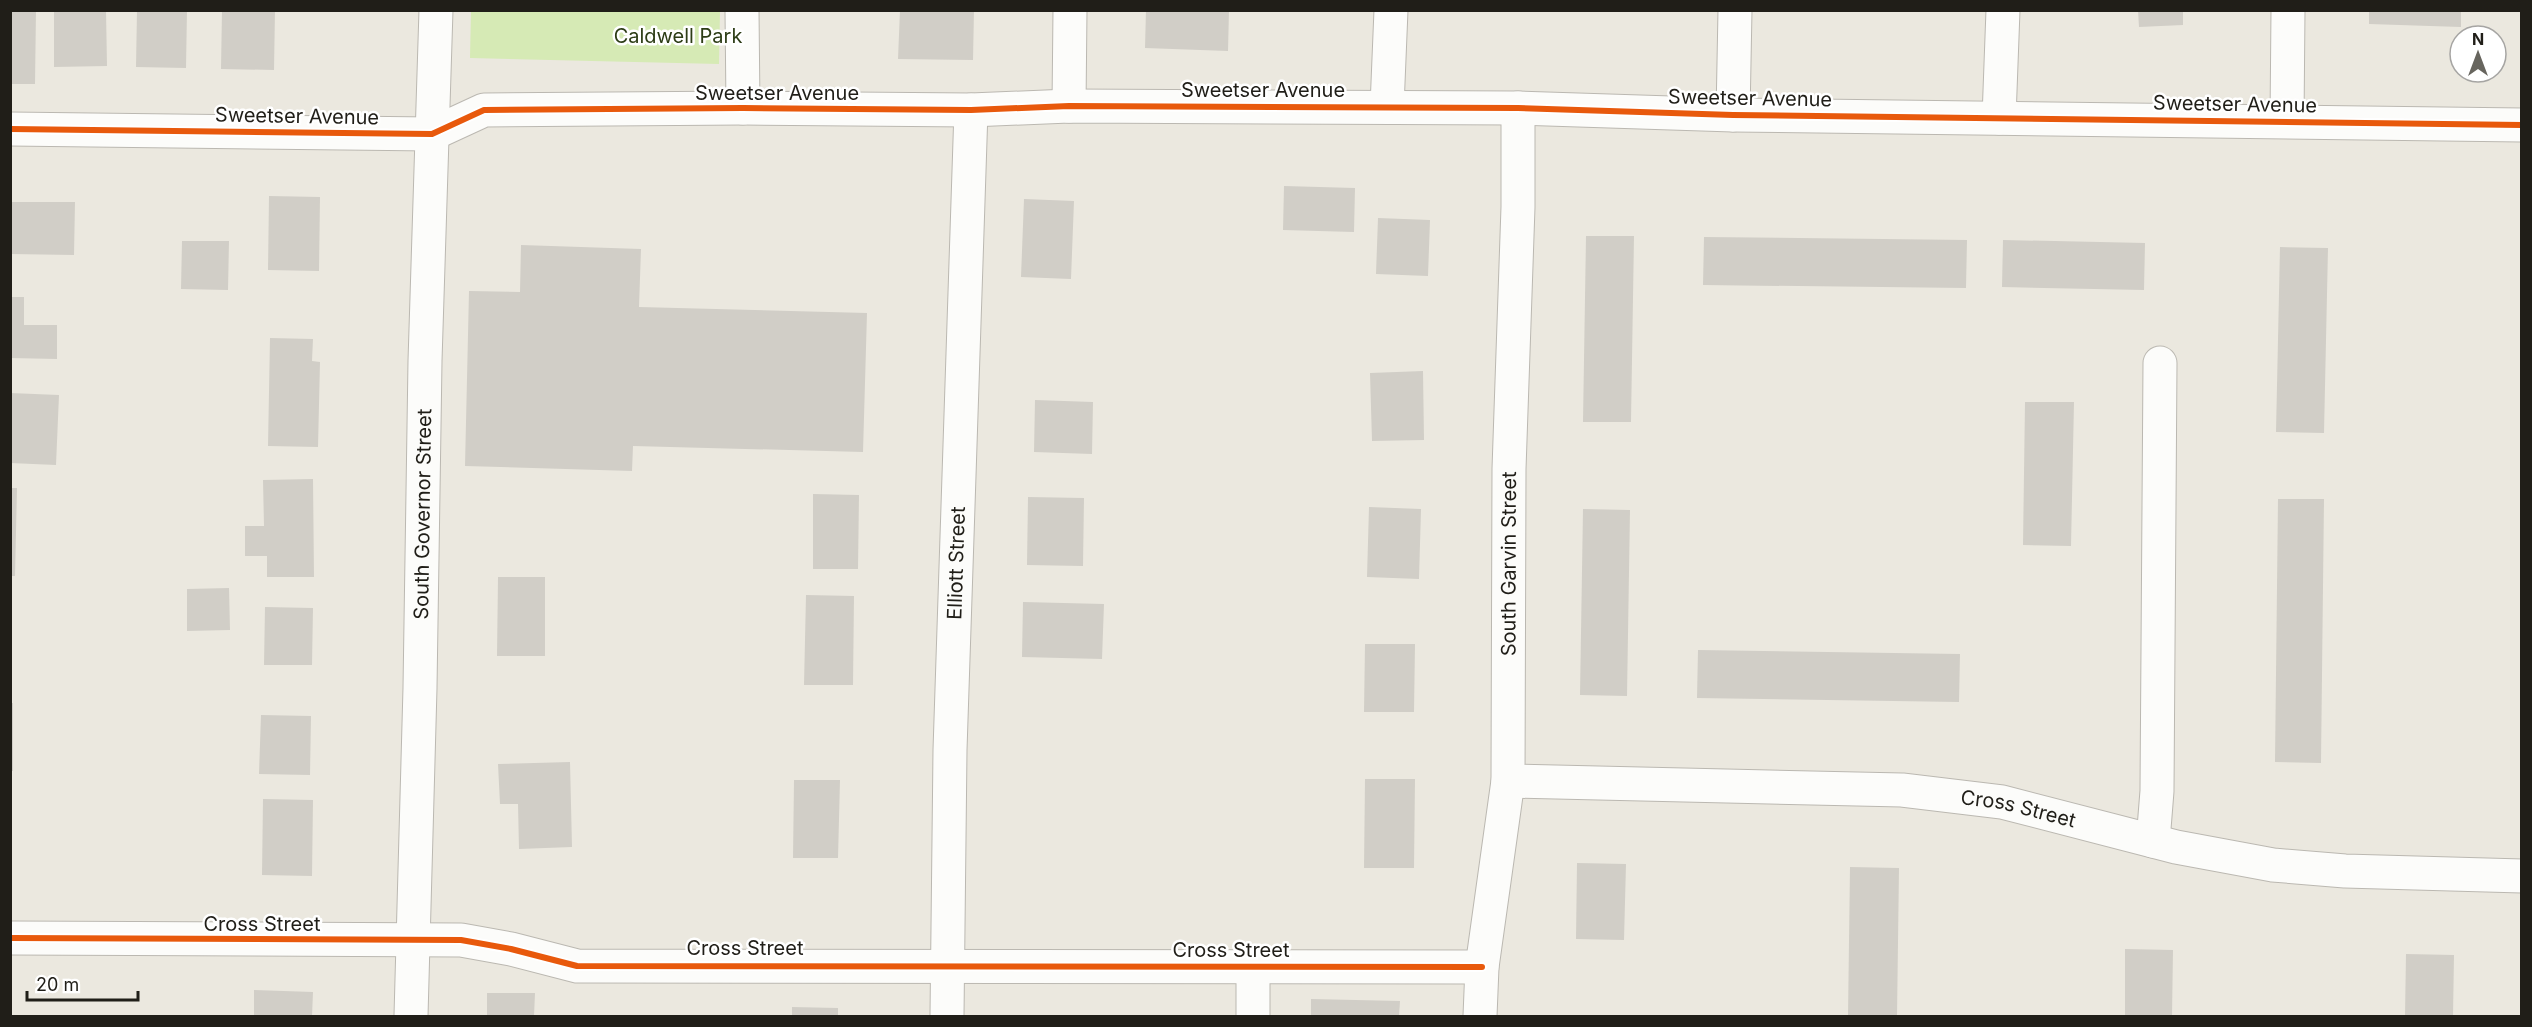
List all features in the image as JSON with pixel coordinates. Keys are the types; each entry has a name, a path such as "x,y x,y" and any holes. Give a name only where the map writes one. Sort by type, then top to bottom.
{"street":[{"name":"South Governor Street","path":"411,1017 420,688 425,362 436,10"},
{"path":"742,10 743,108"},
{"path":"1069,106 1070,10"},
{"path":"1387,107 1391,10"},
{"path":"1733,115 1735,10"},
{"path":"1999,118 2003,10"},
{"path":"2287,121 2288,10"},
{"name":"Sweetser Avenue","path":"10,129 432,134 484,110 743,108 971,110 1069,106 1518,108 1733,115 2522,124"},
{"name":"South Garvin Street","path":"1480,1017 1482,967 1508,781 1509,469 1518,207 1518,108"},
{"name":"Elliott Street","path":"947,1017 951,702 971,110"},
{"path":"2153,841 2157,791 2160,363"},
{"name":"Cross Street","path":"1508,781 1902,790 2002,802 2153,841 2273,865 2344,872 2522,876"},
{"name":"Cross Street","path":"10,938 461,940 511,949 577,966 1482,967"},
{"path":"1253,967 1253,1017"}],"green space":[{"name":"Caldwell Park","path":"471,11 720,11 719,64 470,58"}],"building":[{"path":"10,10 36,10 35,84 10,84"},
{"path":"54,10 106,10 107,66 54,67"},
{"path":"137,10 187,10 186,68 136,67"},
{"path":"222,10 275,10 274,70 221,69"},
{"path":"900,10 974,10 973,60 898,59"},
{"path":"1146,10 1229,10 1228,51 1145,48"},
{"path":"2138,10 2183,10 2183,25 2139,27"},
{"path":"2369,10 2461,10 2461,24 2448,24 2448,27 2369,24"},
{"path":"1284,186 1355,188 1354,232 1283,230"},
{"path":"269,196 320,197 319,271 268,270"},
{"path":"1024,199 1074,201 1071,279 1021,277"},
{"path":"10,202 75,202 74,255 10,254"},
{"path":"1378,218 1430,220 1428,276 1376,274"},
{"path":"1586,236 1634,236 1631,422 1583,422"},
{"path":"1704,237 1967,240 1966,288 1703,285"},
{"path":"2003,240 2145,243 2144,290 2002,287"},
{"path":"182,241 229,241 228,290 181,289"},
{"path":"521,245 641,249 639,307 867,313 863,452 633,446 632,471 465,466 469,291 520,292"},
{"path":"2280,247 2328,248 2324,433 2276,432"},
{"path":"10,297 24,297 24,325 57,325 57,359 10,358"},
{"path":"270,338 313,339 312,361 320,362 318,447 268,446"},
{"path":"1423,371 1424,440 1372,441 1370,373"},
{"path":"10,393 59,395 56,465 10,463"},
{"path":"1035,400 1093,402 1092,454 1034,452"},
{"path":"2025,402 2074,402 2071,546 2023,545"},
{"path":"313,479 314,577 267,577 267,556 245,556 245,526 264,526 263,480"},
{"path":"10,488 17,488 15,576 10,576"},
{"path":"813,494 859,495 858,569 813,569"},
{"path":"1028,497 1084,498 1083,566 1027,565"},
{"path":"2278,499 2324,499 2321,763 2275,762"},
{"path":"1369,507 1421,509 1419,579 1367,577"},
{"path":"1583,509 1630,510 1627,696 1580,695"},
{"path":"498,577 545,577 545,656 497,656"},
{"path":"229,588 230,630 187,631 187,589"},
{"path":"806,595 854,596 853,685 804,685"},
{"path":"1023,602 1104,604 1102,659 1022,657"},
{"path":"265,607 313,608 312,665 264,665"},
{"path":"1365,644 1415,644 1414,712 1364,712"},
{"path":"1698,650 1960,654 1959,702 1697,698"},
{"path":"10,703 13,703 13,771 10,771"},
{"path":"261,715 311,716 310,775 259,774"},
{"path":"570,762 572,847 519,849 518,804 500,804 498,764"},
{"path":"1365,779 1415,779 1414,868 1364,868"},
{"path":"794,780 840,780 838,858 793,858"},
{"path":"263,799 313,800 312,876 262,875"},
{"path":"1577,863 1626,864 1624,940 1576,939"},
{"path":"1850,867 1899,868 1897,1016 1848,1016"},
{"path":"2125,949 2173,950 2172,1016 2125,1016"},
{"path":"2406,954 2454,955 2453,1016 2405,1016"},
{"path":"254,990 313,992 312,1016 254,1016"},
{"path":"487,993 535,993 534,1016 487,1016"},
{"path":"1311,999 1400,1001 1399,1016 1311,1016"},
{"path":"792,1007 838,1008 838,1016 792,1016"}],"cycle path":[{"path":"10,129 432,134 484,110 743,108 971,110 1069,106 1518,108 1733,115 2522,125"},
{"path":"10,938 461,940 511,949 577,966 1482,967"}]}
